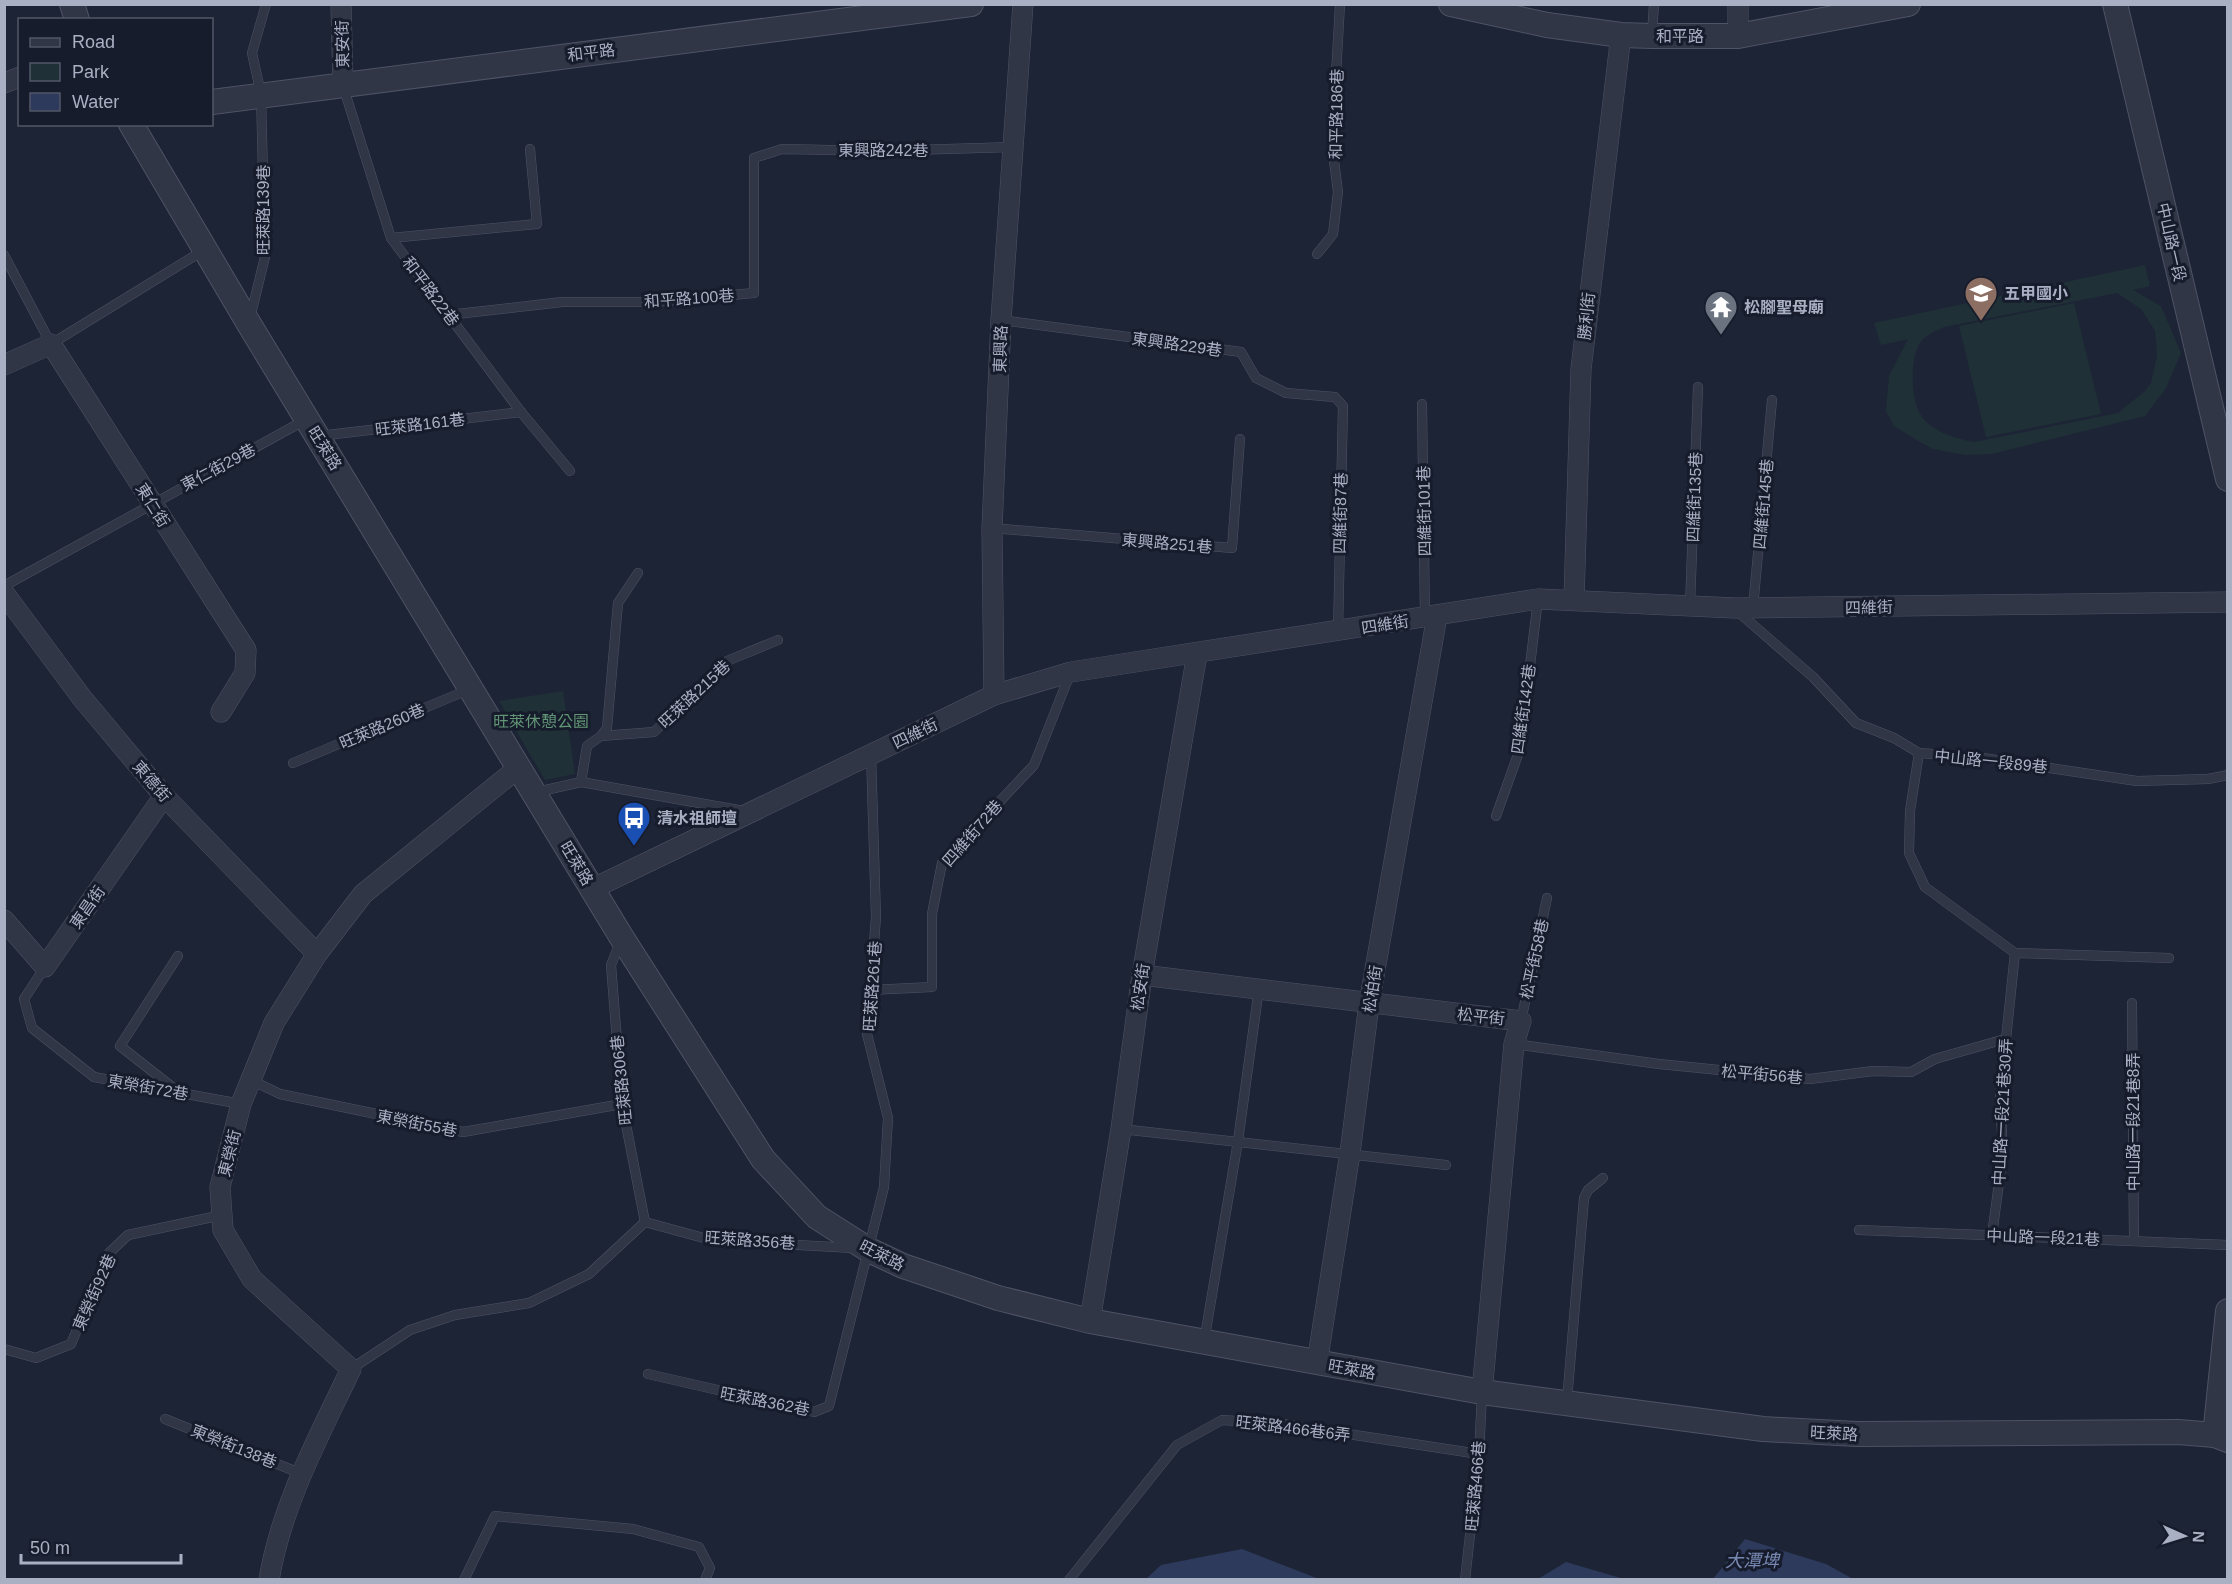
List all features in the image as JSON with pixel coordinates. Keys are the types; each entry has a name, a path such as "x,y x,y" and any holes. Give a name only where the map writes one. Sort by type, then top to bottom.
{"street":[{"name":"東安街","path":"341,4 343,84"},
{"name":"和平路","path":"213,102 971,4"},
{"name":"東興路","path":"994,695 992,528 1001,320 1023,4"},
{"name":"和平路","path":"1451,4 1494,9 1547,25 1621,35 1652,36 1738,36 1908,4"},
{"path":"1738,4 1738,36"},
{"name":"中山路一段","path":"2115,4 2226,466"},
{"name":"勝利街","path":"1574,599 1581,369 1621,35"},
{"name":"旺萊路","path":"132,126 249,324 518,768 622,938 763,1159 817,1217 869,1250 930,1277 998,1298 1090,1321 1482,1392 1763,1429 1857,1434 2178,1432 2221,1437"},
{"path":"4,365 51,344"},
{"name":"東仁街","path":"51,344 246,650 245,673 221,712"},
{"name":"東德街","path":"4,594 82,698 164,796 317,954"},
{"name":"四維街","path":"592,889 747,812 994,695 1071,672 1538,599 1744,608 2228,602"},
{"name":"松柏街","path":"1317,1363 1350,1153 1370,1004 1431,617"},
{"name":"松安街","path":"1090,1321 1121,1129 1142,975 1197,654"},
{"name":"東榮街","path":"351,1369 252,1279 223,1230 220,1187 241,1104 274,1023 317,954 363,894 518,768"},
{"name":"東昌街","path":"45,967 164,796"},
{"path":"4,920 45,967"},
{"name":"松平街","path":"1142,975 1521,1021 1514,1044 1482,1392"},
{"path":"2221,1437 2228,1311"},
{"path":"269,1580 272,1558 302,1474 351,1369"}],"lane":[{"name":"旺萊路139巷","path":"249,324 265,256 261,94 252,53 266,4"},
{"name":"和平路186巷","path":"1317,254 1333,234 1338,192 1332,145 1340,4"},
{"path":"1652,36 1654,4"},
{"name":"和平路22巷","path":"343,84 391,238 521,412 570,471"},
{"name":"東興路242巷","path":"754,158 782,149 879,151 1014,147"},
{"path":"391,238 537,224 530,149"},
{"name":"和平路100巷","path":"448,315 562,302 655,302 754,293 754,158"},
{"path":"4,255 51,344 205,249"},
{"name":"東興路229巷","path":"1001,320 1241,352 1256,378 1286,393 1335,397"},
{"name":"四維街135巷","path":"1690,606 1698,387"},
{"name":"四維街87巷","path":"1335,397 1343,406 1338,632"},
{"name":"四維街145巷","path":"1744,608 1772,400"},
{"name":"四維街101巷","path":"1422,404 1431,617"},
{"name":"旺萊路161巷","path":"313,428 521,412"},
{"name":"東仁街29巷","path":"4,586 152,502 313,428"},
{"name":"東興路251巷","path":"992,528 1232,548 1240,439"},
{"path":"581,782 587,746 601,736 607,728 618,603 638,573"},
{"name":"四維街142巷","path":"1496,816 1520,749 1538,599"},
{"name":"中山路一段89巷","path":"1744,608 1856,723 1894,738 1920,753 1988,759 2137,781 2208,779 2228,775"},
{"name":"旺萊路215巷","path":"601,736 654,732 727,660 778,640"},
{"name":"四維街72巷","path":"870,990 932,987 932,914 942,863 1034,765 1071,672"},
{"name":"旺萊路260巷","path":"293,763 470,689"},
{"path":"1920,753 1910,811 1909,853 1925,887 2015,953 2169,958"},
{"name":"旺萊路261巷","path":"869,1250 884,1187 888,1118 867,1034 876,917 871,754"},
{"path":"534,792 581,782 747,812"},
{"name":"松平街58巷","path":"1521,1021 1547,898"},
{"name":"旺萊路306巷","path":"622,938 610,965 621,1104 645,1222"},
{"name":"中山路一段21巷30弄","path":"1992,1235 2003,1153 2001,1096 2015,953"},
{"path":"178,956 120,1046 178,1092"},
{"name":"東榮街72巷","path":"45,967 24,999 32,1028 94,1077 241,1104"},
{"path":"1204,1342 1238,1141 1259,988"},
{"name":"中山路一段21巷8弄","path":"2132,1003 2134,1241"},
{"name":"松平街56巷","path":"1514,1044 1659,1064 1810,1078 1873,1071 1911,1072 1935,1059 2005,1039"},
{"name":"東榮街55巷","path":"251,1080 280,1094 463,1132 621,1104"},
{"path":"1121,1129 1446,1165"},
{"path":"1566,1402 1584,1198 1588,1190 1603,1178"},
{"name":"東榮街92巷","path":"4,1349 36,1358 71,1344 109,1253 128,1235 222,1215"},
{"path":"351,1369 410,1330 455,1315 529,1303 589,1274 645,1222"},
{"name":"旺萊路356巷","path":"645,1222 711,1240 811,1244 869,1250"},
{"name":"中山路一段21巷","path":"1859,1230 2228,1245"},
{"name":"旺萊路362巷","path":"648,1374 814,1412 829,1406 869,1250"},
{"name":"旺萊路466巷","path":"1465,1580 1479,1454 1482,1392"},
{"name":"東榮街138巷","path":"165,1419 302,1474"},
{"name":"旺萊路466巷6弄","path":"1069,1580 1177,1445 1222,1420 1283,1424 1479,1454"},
{"path":"464,1580 495,1516 633,1529 699,1547 710,1568 705,1580"}],"green space":[{"path":"2145,265 2150,286 2133,290 2161,306 2181,353 2166,388 2145,416 1992,454 1965,455 1933,449 1894,426 1886,411 1889,376 1908,339 1881,345 1874,323","holes":["2117,293 2141,309 2155,331 2157,356 2151,383 2145,391 2118,413 1974,442 1937,430 1925,421 1917,407 1913,387 1913,365 1918,346 1923,339 1944,327"]},
{"path":"2074,303 2101,414 1986,437 1959,326"},
{"name":"旺萊休憩公園","path":"563,691 575,774 545,780 499,701"}],"water":[{"name":"大潭埤","path":"1745,1539 1826,1564 1853,1579 1713,1579"},
{"path":"1242,1549 1319,1579 1146,1579 1161,1565"},
{"path":"1566,1562 1624,1579 1538,1579"}],"place":[{"name":"五甲國小","path":"1981,322"},
{"name":"松腳聖母廟","path":"1721,336"},
{"name":"清水祖師壇","path":"634,847"}]}
